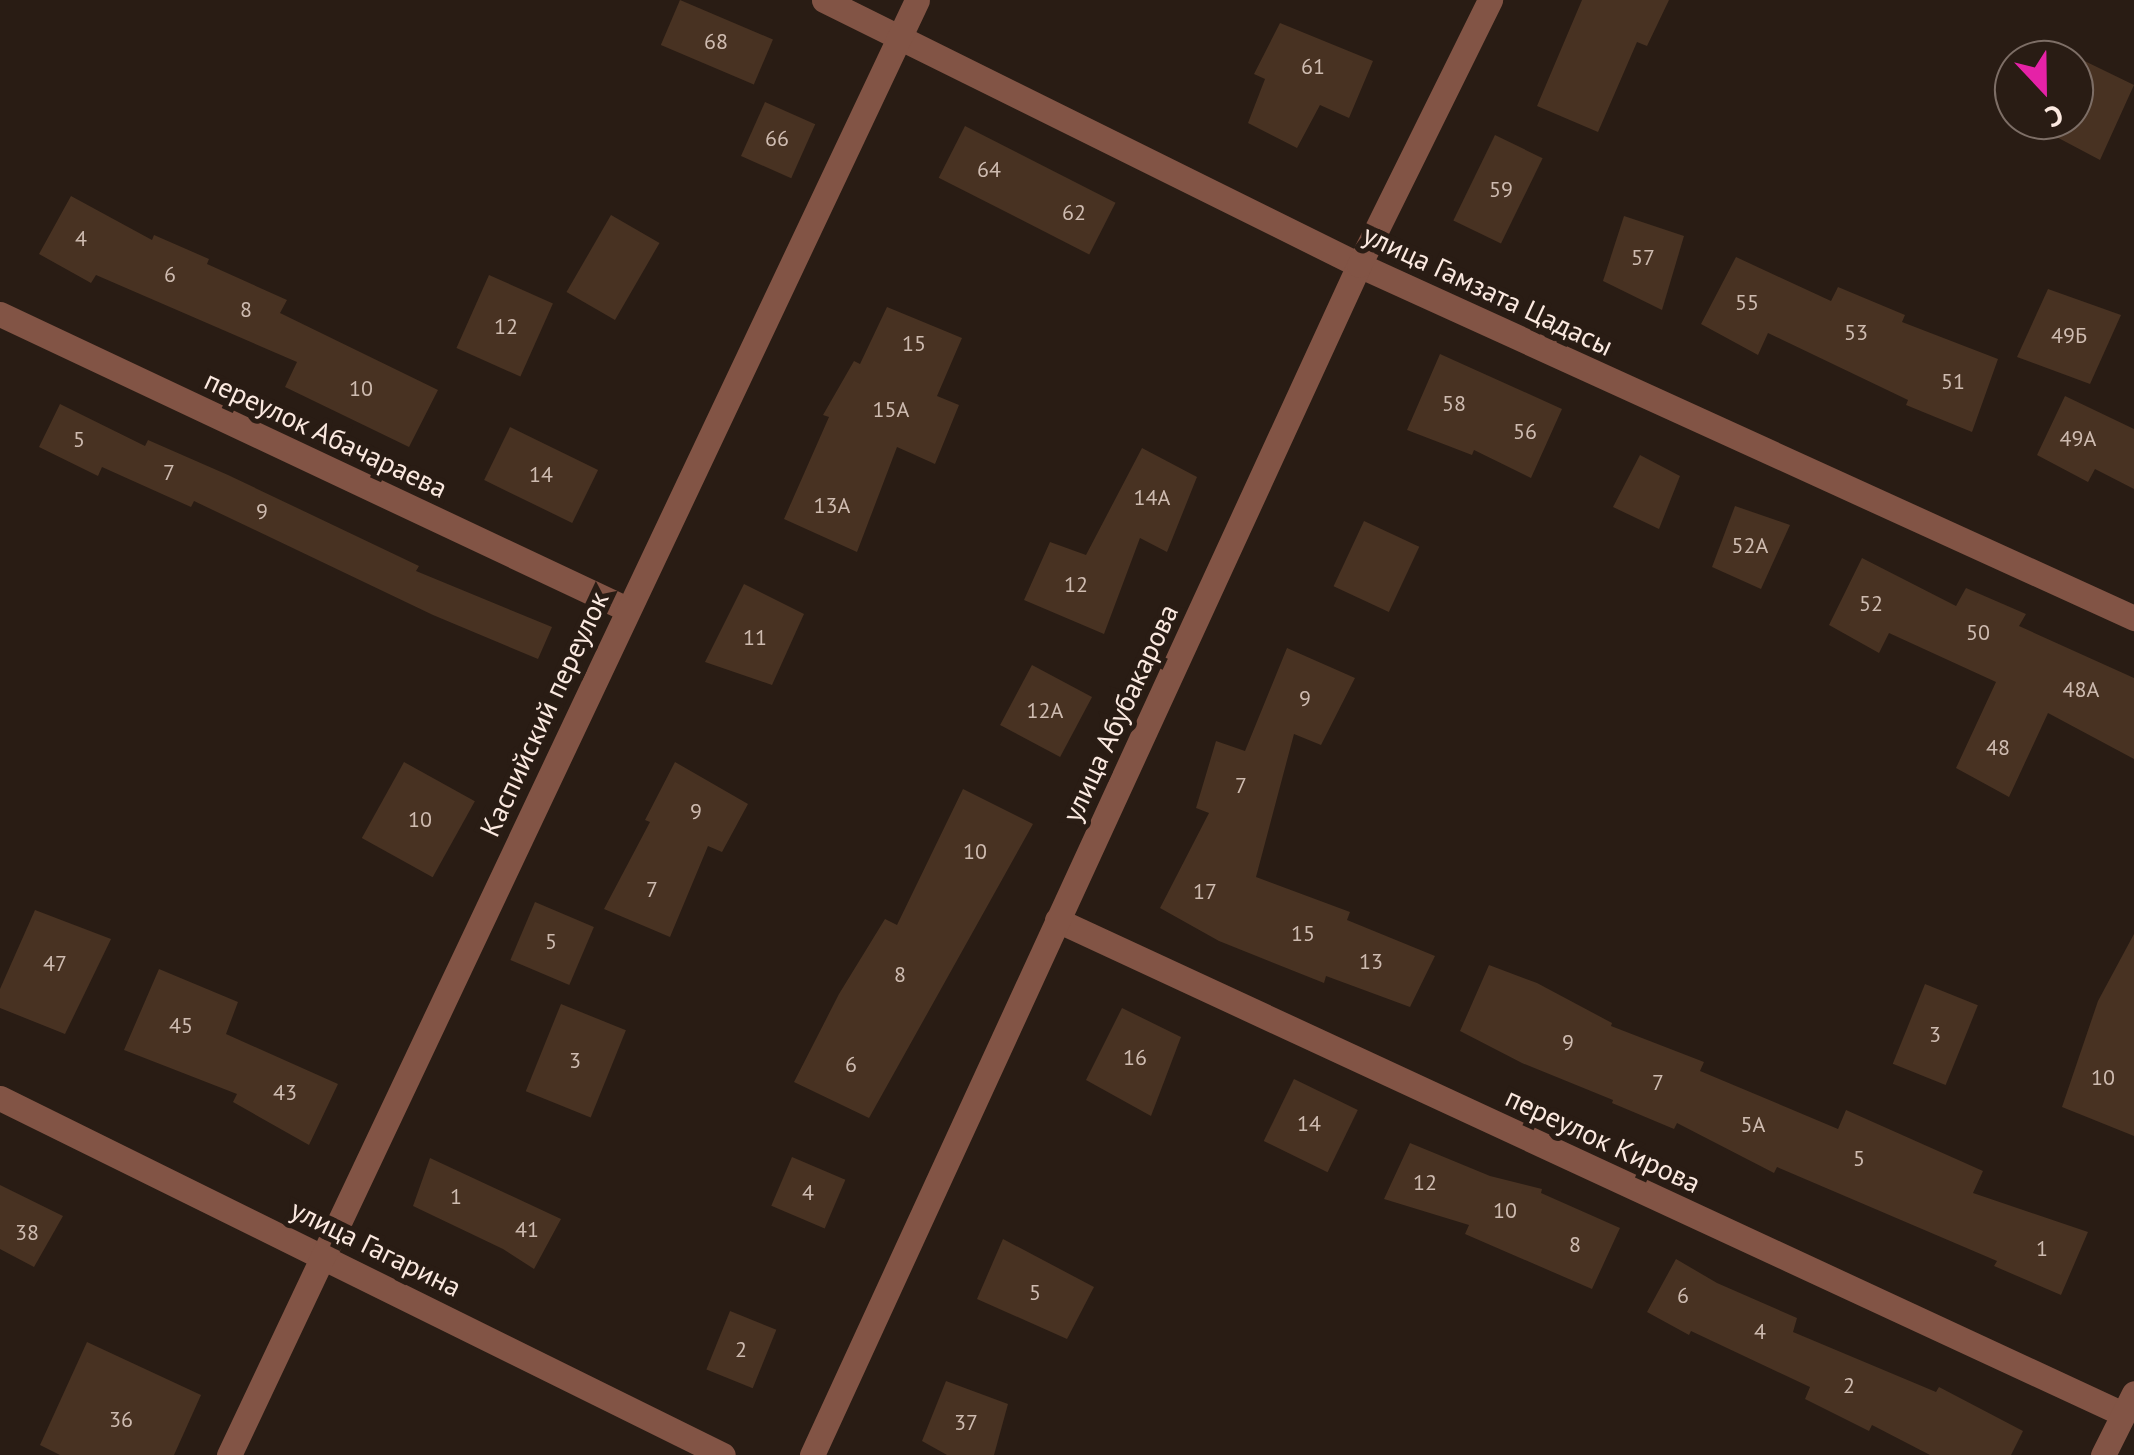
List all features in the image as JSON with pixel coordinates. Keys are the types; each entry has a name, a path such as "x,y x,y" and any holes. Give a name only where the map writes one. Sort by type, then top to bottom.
{"street":[{"name":"улица Гамзата Цадасы","path":"824,0 1360,265 2134,618"},
{"name":"Каспийский переулок","path":"229,1455 917,0"},
{"name":"улица Абубакарова","path":"812,1455 1360,265 1490,0"},
{"name":"переулок Абачараева","path":"0,314 627,608"},
{"name":"переулок Кирова","path":"1057,920 2129,1404"},
{"name":"улица Гагарина","path":"0,1098 722,1455"},
{"path":"2103,1455 2129,1404"}],"building":[{"path":"680,0 773,39 754,85 661,45"},
{"path":"1582,0 1669,0 1647,46 1637,42 1598,132 1537,106"},
{"path":"1280,23 1373,61 1349,118 1320,105 1297,148 1248,123 1265,79 1254,74"},
{"path":"2094,66 2134,85 2100,160 2062,140 2094,140"},
{"path":"765,102 815,124 791,178 741,156"},
{"path":"965,126 1116,203 1089,254 939,178"},
{"path":"1495,135 1543,158 1501,244 1453,220"},
{"path":"71,196 152,240 154,235 209,259 207,264 287,300 280,313 438,390 409,447 285,387 297,362 96,275 91,283 39,254"},
{"path":"611,215 659,243 615,320 566,292"},
{"path":"1624,216 1684,236 1662,310 1603,281"},
{"path":"1736,257 1831,301 1838,287 1905,315 1902,322 1998,359 1972,432 1906,405 1908,400 1768,333 1758,355 1701,324"},
{"path":"489,275 553,303 520,377 456,348"},
{"path":"2048,289 2121,315 2090,384 2017,357"},
{"path":"887,307 962,338 937,396 959,405 935,464 897,447 857,552 784,519 829,417 823,415 854,361 860,364"},
{"path":"1440,354 1562,409 1531,478 1474,450 1472,455 1407,430"},
{"path":"2065,396 2134,429 2134,489 2095,469 2088,482 2037,455"},
{"path":"60,404 145,446 148,440 228,475 419,566 416,571 552,627 538,659 433,615 194,501 191,507 102,467 98,476 39,447"},
{"path":"510,427 598,470 572,523 484,480"},
{"path":"1142,448 1197,477 1167,552 1140,538 1104,634 1024,600 1050,542 1086,555"},
{"path":"1640,455 1680,476 1659,529 1613,507"},
{"path":"1735,506 1790,525 1761,589 1712,567"},
{"path":"1364,521 1419,547 1389,612 1334,586"},
{"path":"1862,558 1956,606 1966,588 2026,614 2019,626 2134,678 2134,759 2048,713 2009,797 1956,768 1996,682 1889,633 1879,653 1829,625"},
{"path":"744,584 804,614 772,685 705,662"},
{"path":"1287,648 1355,678 1321,745 1294,734 1256,877 1350,912 1347,920 1435,956 1410,1007 1326,976 1324,983 1219,941 1160,908 1209,813 1196,808 1216,741 1245,751"},
{"path":"1032,665 1092,697 1060,757 1000,725"},
{"path":"404,762 475,801 433,877 362,838"},
{"path":"675,762 748,804 722,852 708,846 670,937 604,909 650,822 645,820"},
{"path":"963,789 1033,824 869,1118 794,1082 839,994 885,919 897,925"},
{"path":"535,902 594,927 569,985 510,960"},
{"path":"35,910 111,939 65,1034 0,1008 0,989"},
{"path":"2134,934 2134,1136 2062,1107 2098,1001"},
{"path":"1489,965 1537,983 1612,1023 1611,1026 1704,1062 1700,1071 1838,1129 1846,1110 1983,1171 1973,1193 2088,1232 2061,1295 1994,1266 1997,1261 1777,1167 1774,1173 1677,1123 1674,1129 1612,1103 1613,1100 1522,1063 1460,1031"},
{"path":"159,969 238,1002 226,1034 338,1084 309,1145 233,1102 237,1094 124,1050"},
{"path":"1925,984 1978,1005 1946,1085 1893,1064"},
{"path":"561,1004 626,1030 591,1117 526,1091"},
{"path":"1122,1008 1181,1037 1151,1116 1086,1080"},
{"path":"1294,1079 1358,1110 1328,1172 1264,1141"},
{"path":"1410,1143 1490,1176 1542,1189 1541,1193 1620,1228 1592,1289 1465,1234 1469,1225 1384,1199"},
{"path":"792,1157 845,1180 825,1228 771,1206"},
{"path":"430,1158 561,1219 534,1269 503,1249 413,1206"},
{"path":"0,1185 63,1216 34,1267 0,1249"},
{"path":"1003,1239 1094,1287 1067,1339 977,1299"},
{"path":"1676,1259 1717,1283 1797,1318 1793,1332 1936,1392 1939,1387 2023,1431 2011,1455 1930,1455 1872,1425 1869,1431 1805,1399 1810,1387 1691,1331 1689,1335 1647,1312"},
{"path":"730,1311 776,1330 753,1388 706,1369"},
{"path":"87,1342 201,1395 174,1455 60,1455 40,1445"},
{"path":"946,1381 1008,1404 994,1455 947,1455 922,1441"}]}
